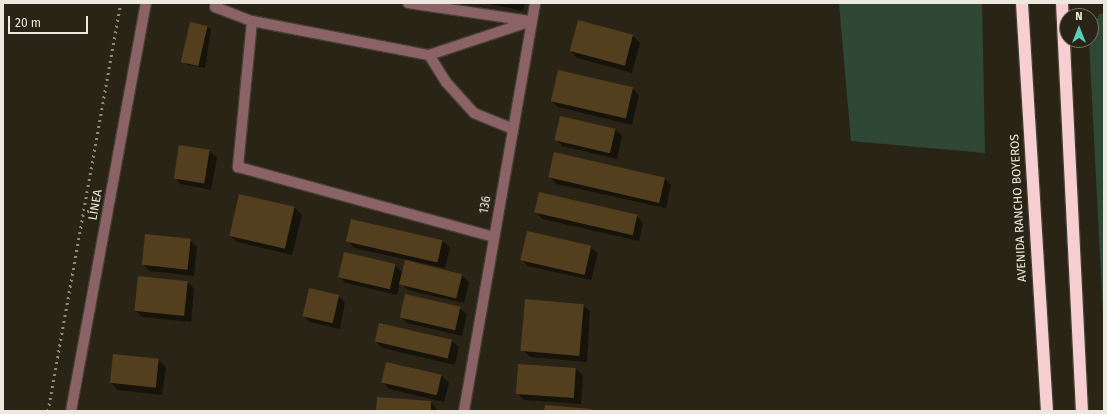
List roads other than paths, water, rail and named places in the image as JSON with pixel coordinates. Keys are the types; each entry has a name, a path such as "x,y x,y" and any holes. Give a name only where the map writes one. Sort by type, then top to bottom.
{"highway":[{"name":"AVENIDA RANCHO BOYEROS","path":"1022,3 1046,411"},
{"path":"1062,3 1082,411"}],"street":[{"name":"LÍNEA","path":"71,411 146,3"},
{"path":"216,3 215,7 252,21 429,56 532,21"},
{"path":"408,3 532,21"},
{"name":"136","path":"464,411 535,3"},
{"path":"252,21 238,167 494,237"},
{"path":"429,56 446,82 474,113 513,129"}],"railway":[{"path":"48,411 121,3"}]}
